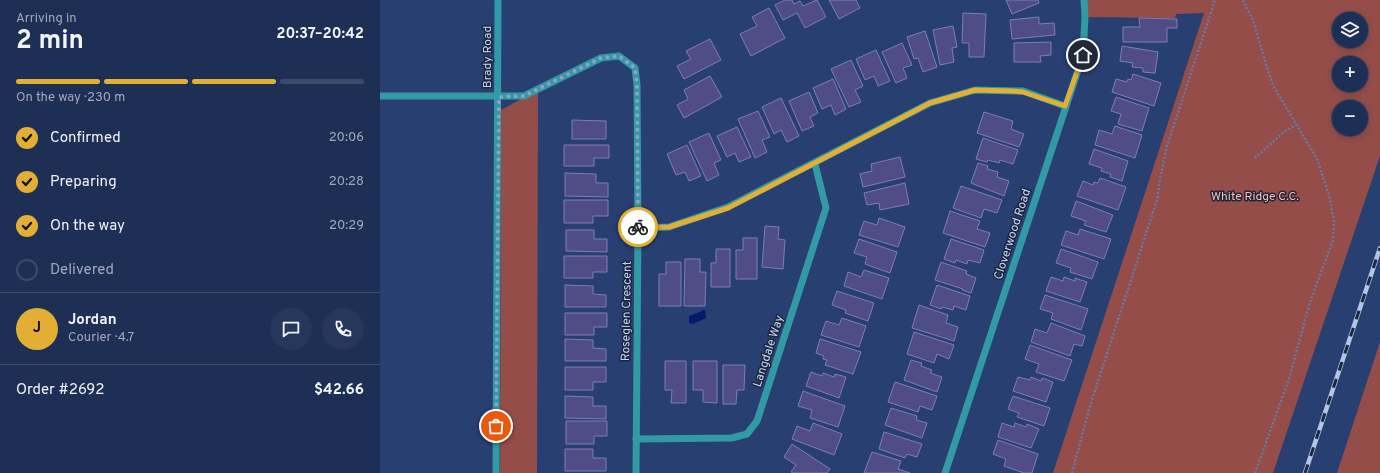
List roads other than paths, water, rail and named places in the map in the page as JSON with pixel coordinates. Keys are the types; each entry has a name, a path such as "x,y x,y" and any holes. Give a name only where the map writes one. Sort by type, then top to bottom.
{"street":[{"name":"Brady Road","path":"496,473 499,97 498,0"},
{"name":"Cloverwood Road","path":"945,473 1083,55 1085,17 1084,0"},
{"name":"Roseglen Crescent","path":"499,97 524,96 601,58 619,56 635,68 637,85 638,228 636,473"},
{"path":"638,228 669,227 728,208 930,103 975,90 1023,92 1065,106"},
{"path":"380,96 499,97"},
{"name":"Langdale Way","path":"636,439 732,438 747,434 757,421 826,208 815,164"}],"railway":[{"path":"1305,473 1380,248"}],"park label":[{"name":"White Ridge C.C.","path":"1255,196"}]}
